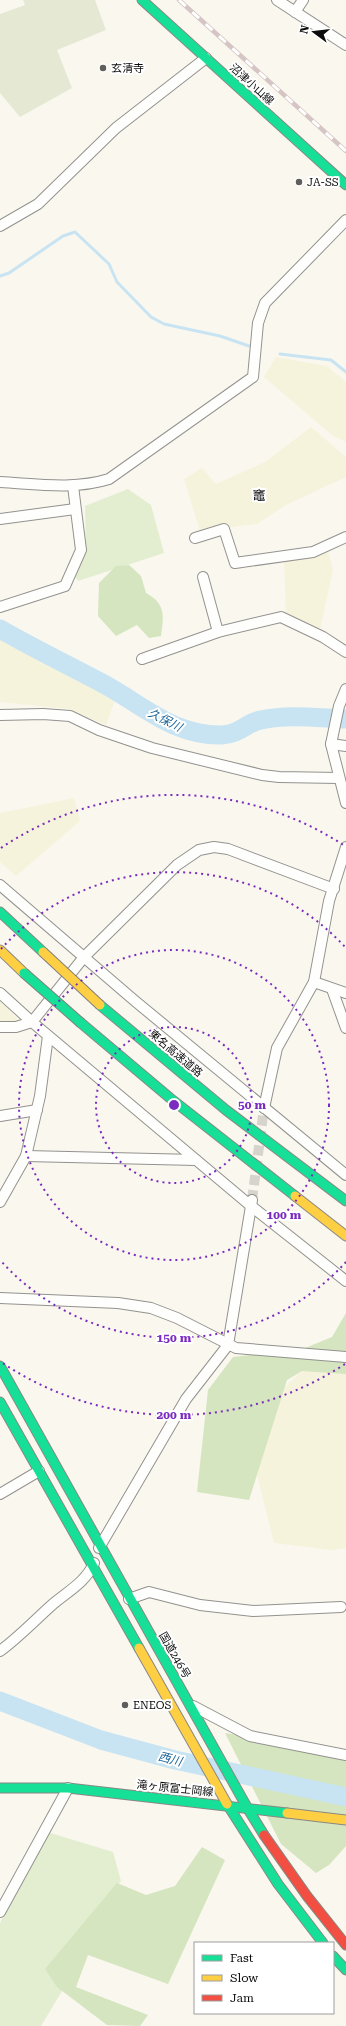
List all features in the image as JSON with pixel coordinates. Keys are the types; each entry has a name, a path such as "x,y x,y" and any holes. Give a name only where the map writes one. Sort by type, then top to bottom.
{"main road":[{"name":"沼津小山線","path":"142,0 346,185"},
{"name":"東名高速道路","path":"0,912 100,1005 226,1110 346,1201"},
{"path":"0,950 81,1023 170,1098 346,1236"},
{"name":"国道246号","path":"0,1366 129,1599 248,1809 285,1867 324,1920 346,1946"},
{"path":"0,1402 222,1796 278,1884 322,1942"},
{"name":"滝ヶ原富士岡線","path":"0,1788 68,1788 228,1805 248,1809 346,1820"},
{"path":"334,1957 346,1970"}],"street":[{"path":"276,0 346,45"},
{"path":"295,12 302,0"},
{"path":"0,226 38,204 116,128 206,58"},
{"path":"0,482 73,486 92,484 109,479 253,377 258,324 265,303 346,220"},
{"path":"0,607 65,586 81,550 73,486"},
{"path":"0,520 75,509"},
{"path":"195,538 224,529 235,563 313,552 346,537"},
{"path":"203,577 218,632"},
{"path":"142,659 218,632 281,617 323,637 346,652"},
{"path":"346,689 339,706 331,744 346,803"},
{"path":"0,715 43,714 70,716 99,730 152,748 262,775 280,777 339,778"},
{"path":"331,744 346,746"},
{"path":"0,1028 16,1027 32,1022 84,957 177,864 199,850 214,847 228,849 334,889"},
{"path":"264,1108 277,1048 314,982 329,901 346,847"},
{"path":"0,885 264,1108 346,1175"},
{"path":"314,982 346,993"},
{"path":"332,988 346,1028"},
{"path":"0,993 48,1036 196,1160 251,1202 346,1281"},
{"path":"0,1202 26,1156 40,1096 48,1036"},
{"path":"0,1116 37,1110"},
{"path":"26,1156 196,1160"},
{"path":"0,1651 21,1635 54,1603 73,1590 93,1566 100,1546 186,1399 228,1345 251,1202"},
{"path":"0,1298 118,1303 151,1308 177,1318 236,1348 346,1357"},
{"path":"0,1494 39,1471"},
{"path":"129,1599 149,1592 200,1605 253,1611 341,1608"},
{"path":"189,1704 250,1736 346,1755"},
{"path":"0,1912 68,1788"}],"shaded area":[{"path":"276,357 327,366 346,382 346,442 333,436 264,377"},
{"path":"311,427 346,457 346,477 286,505 257,524 200,531 184,479 202,468 216,484 265,462"},
{"path":"328,551 333,570 320,630 286,614 284,560"},
{"path":"0,639 115,700 106,725 69,709 0,702"},
{"path":"74,798 80,821 16,876 0,862 0,813"},
{"path":"0,1001 23,1025 0,1022"},
{"path":"306,1367 346,1368 346,1548 331,1550 274,1543 257,1475 282,1390"}],"green space":[{"path":"23,0 95,0 106,30 57,50 72,88 20,117 0,93 0,14 25,5"},
{"path":"128,489 151,505 164,553 78,581 74,575 86,553 85,506"},
{"path":"129,565 141,576 146,593 153,597 160,606 163,617 161,636 149,638 137,625 116,636 98,616 99,583 116,566"},
{"path":"346,1313 346,1374 302,1371 287,1380 249,1500 197,1492 208,1390 233,1357 305,1348 332,1337"},
{"path":"225,1733 346,1753 346,1846 329,1865 316,1873 281,1844"},
{"path":"44,1831 113,1852 121,1881 48,1966 65,1986 41,2026 0,2026 0,1923"},
{"path":"202,1847 225,1860 168,1984 88,1955 76,1987 148,2015 140,2026 107,2025 57,1987 45,1969 117,1883 146,1895 175,1886"}],"waterway":[{"path":"0,276 9,273 63,236 75,232 109,264 117,282 151,317 164,324 220,336 249,346"},
{"path":"280,354 331,360 346,372"},
{"name":"久保川","path":"0,629 102,683 159,718 188,730 204,734 222,735 234,733 256,721 272,718 304,717 346,719"},
{"name":"西川","path":"0,1701 101,1740 175,1760 346,1797"}],"tunnel":[{"path":"252,1200 264,1108"}],"railway":[{"path":"179,0 346,151"}],"traffic: fast":[{"path":"142,0 346,185"},
{"path":"0,912 43,952"},
{"path":"24,973 81,1023"},
{"path":"100,1005 226,1110 346,1201"},
{"path":"81,1023 170,1098 295,1196"},
{"path":"0,1366 264,1835"},
{"path":"0,1402 139,1648"},
{"path":"0,1788 68,1788 287,1813"},
{"path":"227,1804 278,1884 322,1942"},
{"path":"334,1957 346,1970"}],"traffic: slow":[{"path":"0,950 24,973"},
{"path":"43,952 100,1005"},
{"path":"295,1196 346,1236"},
{"path":"139,1648 227,1804"},
{"path":"287,1813 346,1820"}],"traffic: jam":[{"path":"264,1835 307,1896 346,1945"}],"place":[{"name":"玄清寺","path":"103,68"},
{"name":"JA-SS","path":"299,182"},
{"name":"ENEOS","path":"125,1705"}],"district":[{"name":"竈","path":"259,495"}]}
